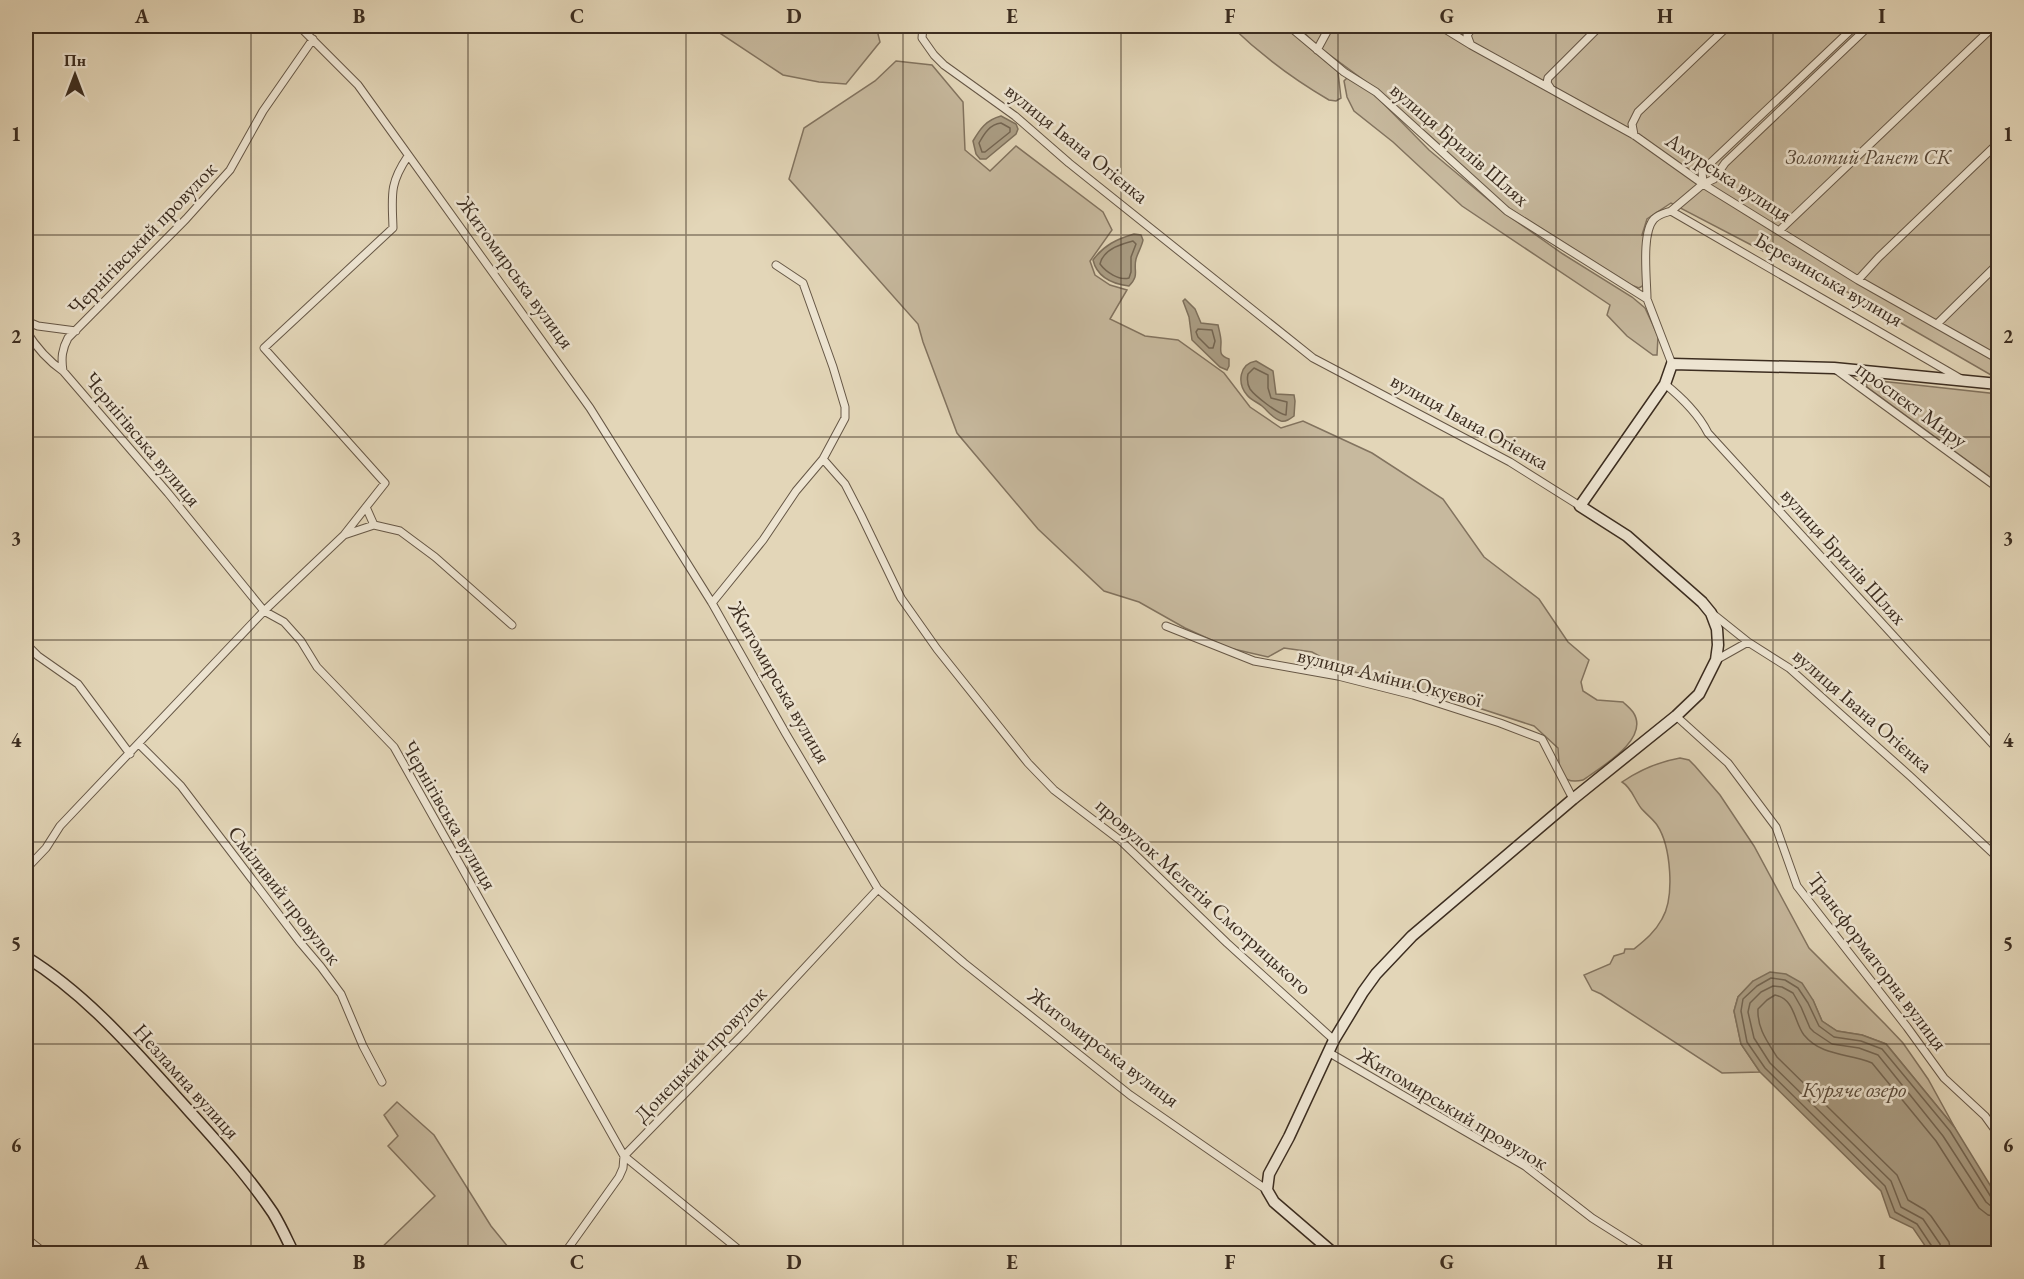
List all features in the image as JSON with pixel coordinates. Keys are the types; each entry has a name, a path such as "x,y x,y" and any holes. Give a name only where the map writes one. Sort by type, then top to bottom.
{"street":[{"name":"Житомирська вулиця","path":"299,26 358,85 590,408 712,603 878,889 964,963 1130,1095 1267,1190 1274,1202 1332,1253"},
{"name":"вулиця Івана Огієнка","path":"923,26 922,38 944,65 1015,116 1069,163 1313,358 1510,462 1627,536 1702,602 1711,613 1748,642 1789,668 1998,857"},
{"name":"вулиця Брилів Шлях","path":"1289,26 1344,72 1376,92 1507,211 1647,299"},
{"path":"1317,50 1330,26"},
{"name":"Амурська вулиця","path":"1440,26 1634,135 1703,184 1858,280 1998,359"},
{"path":"1471,45 1467,35 1474,26"},
{"path":"1551,89 1547,83 1548,78 1600,26"},
{"path":"1634,135 1632,124 1638,112 1728,26"},
{"path":"1703,184 1702,171 1855,26"},
{"path":"1580,506 1665,384 1672,364 1647,299 1646,261 1649,226 1657,216 1671,211 1703,184 1714,179 1725,163 1869,26"},
{"path":"1780,230 1994,26"},
{"name":"Чернігівський провулок","path":"63,370 63,348 68,338 186,219 230,170 263,111 313,39"},
{"path":"1858,280 1879,257 1998,144"},
{"path":"26,868 46,848 60,826 264,611 344,535 385,483 264,348 393,228 392,193 396,174 408,156"},
{"name":"Березинська вулиця","path":"1671,211 1966,382"},
{"path":"1937,324 1998,264"},
{"path":"712,603 763,540 796,492 823,459 845,418 845,407 833,367 803,283 776,265"},
{"path":"26,321 38,326 76,331"},
{"name":"Чернігівська вулиця","path":"26,331 44,356 63,370 264,611 284,622 301,641 317,667 394,747 624,1156 744,1254"},
{"name":"Березинська вулиця","path":"1672,364 1834,368 1998,384"},
{"name":"проспект Миру","path":"1834,368 1998,488"},
{"name":"вулиця Брилів Шлях","path":"1665,384 1678,394 1701,419 1708,433 1998,750"},
{"name":"провулок Мелетія Смотрицького","path":"823,459 845,484 901,598 937,649 1028,763 1054,790 1121,841 1227,943 1334,1040"},
{"path":"366,507 374,525"},
{"path":"344,535 374,525 400,531 435,557 512,624"},
{"path":"1267,1190 1269,1174 1289,1137 1334,1040 1362,992 1412,936 1573,799 1676,716 1699,694 1716,660 1719,645 1717,629 1711,613"},
{"name":"вулиця Аміни Окуєвої","path":"1166,626 1254,661 1338,676 1413,695 1542,739 1573,799"},
{"path":"1716,660 1748,642"},
{"path":"26,644 38,656 78,684 130,754"},
{"name":"Трансформаторна вулиця","path":"1676,716 1728,763 1776,827 1797,886 1944,1078 1985,1116 1998,1134"},
{"name":"Сміливий провулок","path":"139,744 181,786 341,994 363,1046 382,1082"},
{"name":"Донецький провулок","path":"564,1254 619,1177 624,1156 745,1032 878,889"},
{"name":"Незламна вулиця","path":"26,957 88,1002 149,1066 223,1149 273,1214 294,1254"},
{"name":"Житомирський провулок","path":"1328,1052 1525,1166 1592,1218 1650,1254"},
{"path":"26,1238 46,1254"}],"green space":[{"path":"709,26 876,26 880,42 846,84 819,82 783,75"},
{"path":"1231,26 1284,26 1338,72 1341,98 1336,101 1329,100 1303,84 1266,57"},
{"name":"Золотий Ранет СК","path":"1297,26 1998,26 1998,376 1991,375 1842,289 1671,203 1647,219 1642,235 1646,235 1644,285 1639,288 1631,285 1507,207 1429,135 1365,81 1319,47"},
{"path":"896,61 932,65 963,102 965,150 990,171 1016,146 1103,212 1112,230 1090,261 1095,275 1110,285 1127,290 1110,319 1145,336 1178,340 1224,373 1250,407 1281,428 1303,421 1372,453 1443,499 1484,557 1539,599 1568,642 1589,660 1581,682 1583,691 1597,700 1623,702 1633,712 1637,722 1635,732 1622,751 1583,780 1569,780 1564,777 1560,768 1558,748 1534,726 1414,687 1343,669 1312,652 1284,648 1268,657 1229,648 1185,628 1139,602 1104,591 1038,529 957,433 918,324 789,179 804,128 875,81"},
{"path":"1347,78 1372,92 1429,150 1503,212 1563,254 1632,297 1645,308 1658,336 1657,355 1653,355 1627,336 1607,315 1610,305 1462,206 1393,142 1354,111 1347,97 1344,81"},
{"path":"1871,380 1998,394 1998,483 1867,387 1866,382"},
{"path":"1680,758 1689,760 1720,795 1754,846 1809,948 1903,1043 1928,1079 1955,1128 1886,1044 1862,1035 1837,1031 1822,1021 1813,1000 1753,981 1738,997 1734,1011 1741,1044 1760,1072 1722,1073 1592,990 1584,975 1610,964 1614,956 1624,953 1625,949 1634,949 1646,939 1662,919 1669,898 1670,872 1662,834 1641,808 1631,790 1622,782 1650,767"},
{"path":"397,1102 434,1135 491,1226 513,1253 376,1253 435,1196 388,1146 398,1136 384,1115"}],"water":[{"path":"1001,116 1016,124 1018,129 1016,134 986,159 980,159 976,154 973,141 984,126"},
{"path":"1134,234 1141,235 1143,240 1136,259 1135,276 1132,282 1129,286 1106,279 1098,271 1093,260 1111,243"},
{"path":"1185,299 1195,309 1201,323 1218,325 1221,352 1229,359 1227,370 1220,367 1192,340 1189,317 1183,301"},
{"path":"1256,361 1273,371 1276,394 1294,395 1294,416 1286,421 1276,419 1249,397 1244,390 1241,380 1243,370"},
{"name":"Куряче озеро","path":"1770,972 1786,974 1802,983 1813,1000 1822,1021 1837,1031 1862,1035 1886,1044 1955,1128 1998,1198 1998,1253 1930,1253 1913,1228 1890,1217 1881,1191 1760,1072 1741,1044 1734,1011 1738,997 1753,981"}]}
